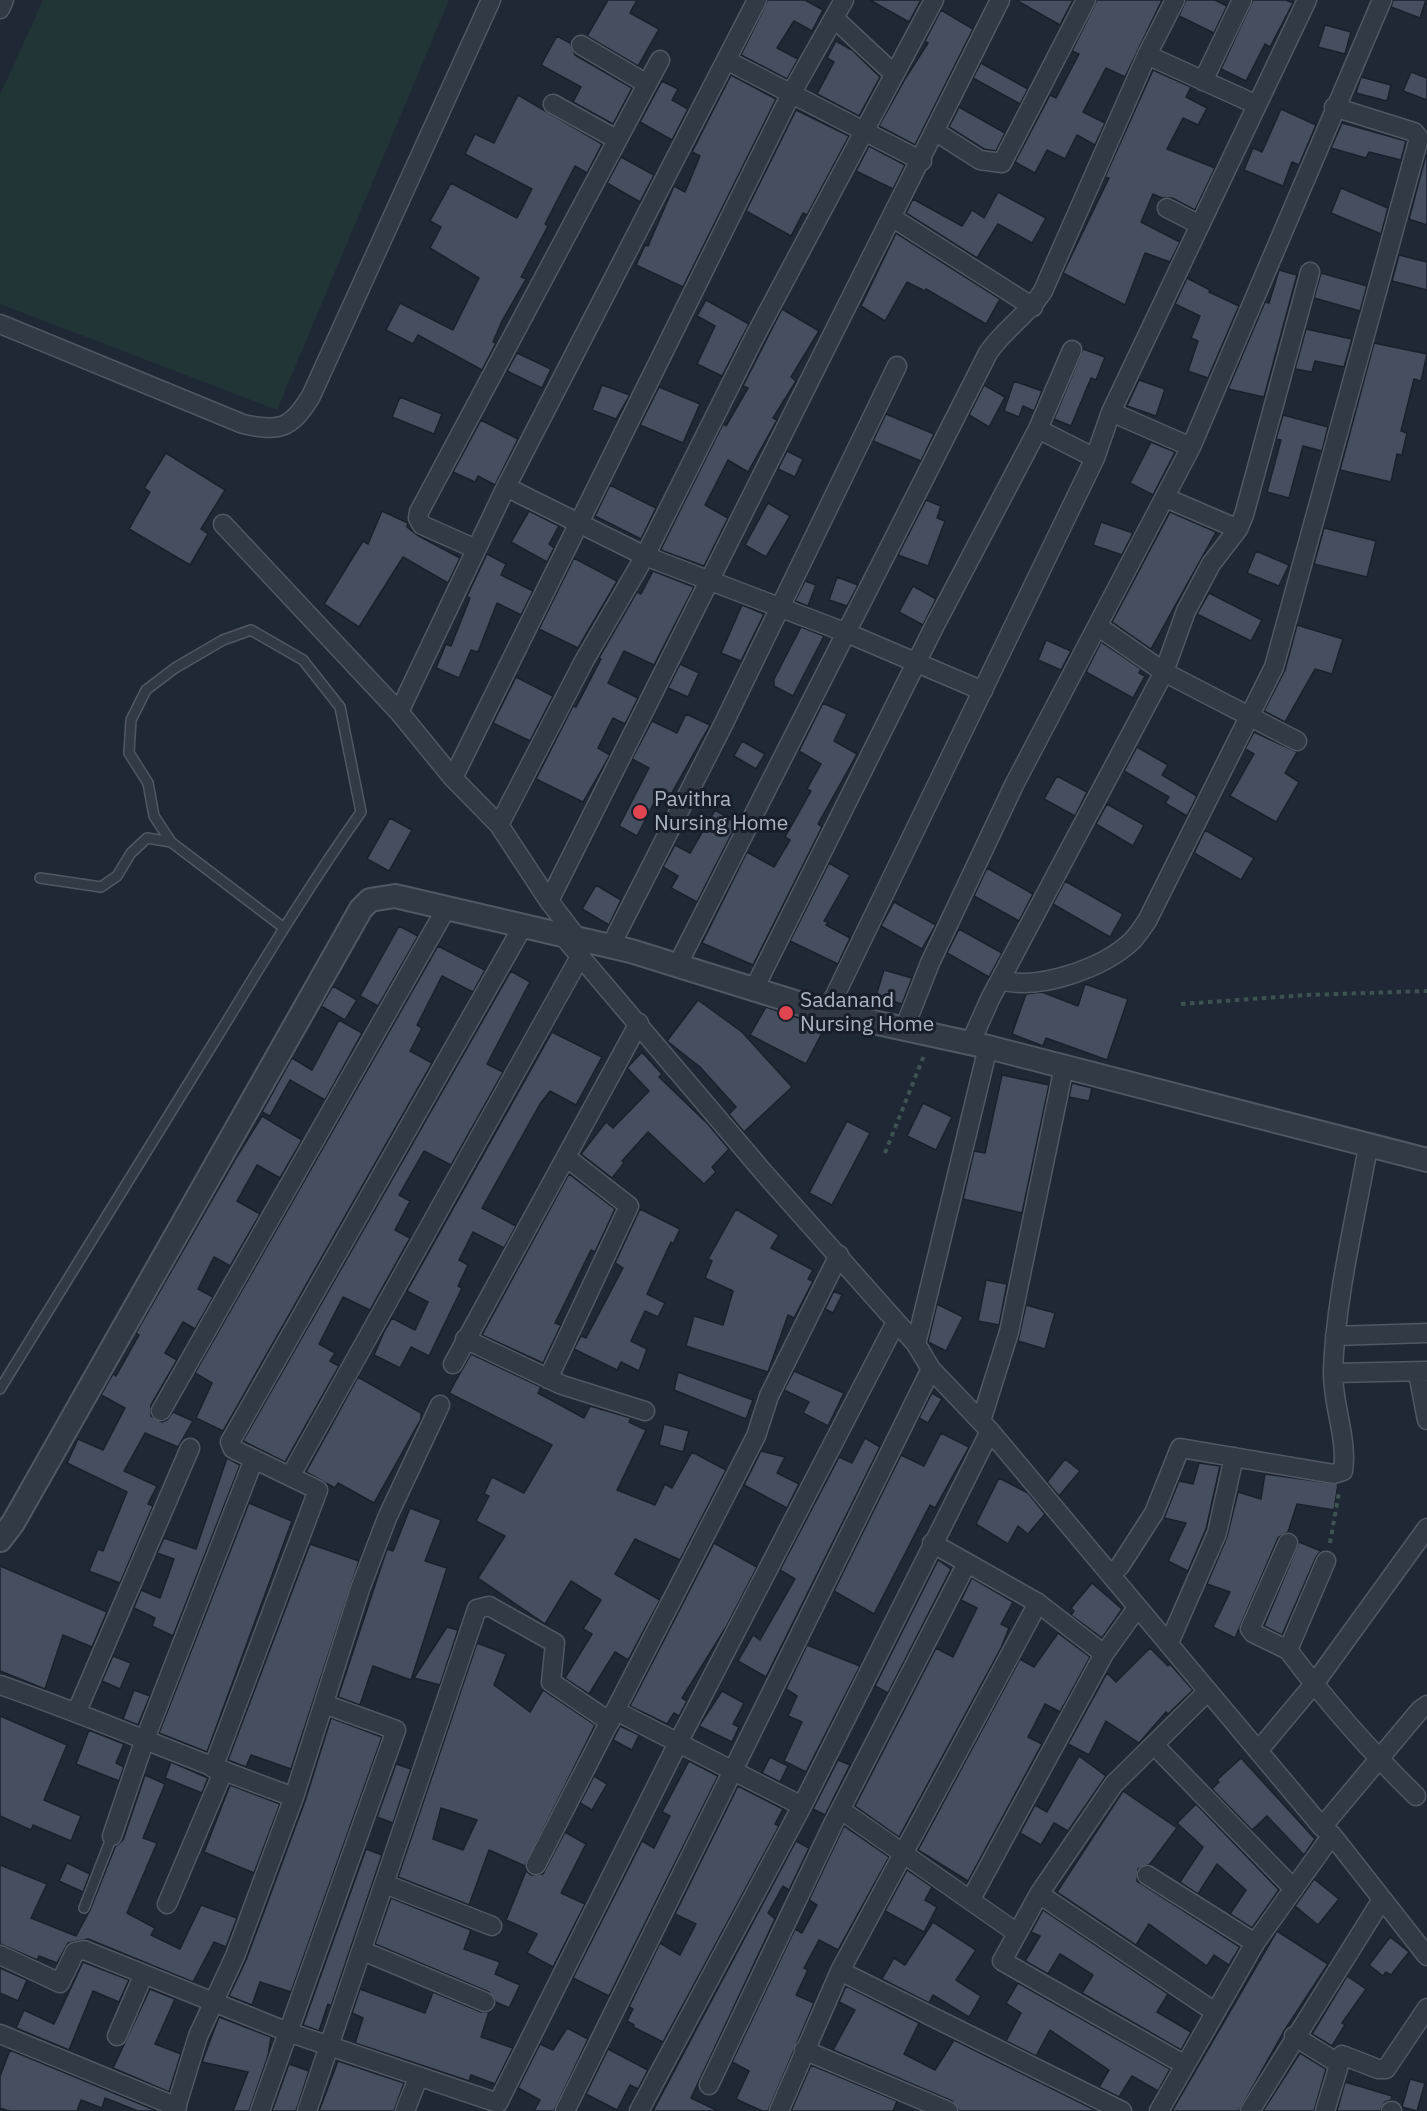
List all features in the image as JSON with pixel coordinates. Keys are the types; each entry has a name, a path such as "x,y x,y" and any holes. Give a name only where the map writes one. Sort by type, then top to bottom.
{"street":[{"path":"0,9 3,0"},
{"path":"0,324 243,424 266,429 281,428 298,418 311,396 491,0"},
{"path":"399,712 506,487 758,0"},
{"path":"453,778 791,94 844,0"},
{"path":"499,825 584,661 645,556 754,338 862,130 934,0"},
{"path":"549,901 922,161 1000,0"},
{"path":"936,132 980,160 1002,163 1086,0"},
{"path":"678,964 988,353 1002,334 1033,307 1043,291 1147,55 1174,0"},
{"path":"1203,81 1242,0"},
{"path":"827,1012 1095,458 1111,412 1307,0"},
{"path":"904,1029 930,963 1014,785 1099,627 1191,447 1334,107 1382,0"},
{"path":"834,18 894,74"},
{"path":"580,45 647,84"},
{"path":"1147,55 1257,105"},
{"path":"476,549 422,525 418,512 660,60"},
{"path":"726,60 922,161"},
{"path":"553,104 616,139"},
{"path":"1000,980 1012,983 1052,979 1097,963 1133,940 1147,921 1274,667 1423,136 1334,107"},
{"path":"1167,208 1200,225"},
{"path":"893,218 1033,307"},
{"path":"916,1344 979,1045 1000,980 1164,672 1186,612 1211,564 1238,529 1244,515 1310,272"},
{"path":"754,989 916,662 1038,429 1072,350"},
{"path":"610,947 781,609 897,366"},
{"path":"1111,412 1191,447"},
{"path":"1038,429 1095,458"},
{"path":"506,487 645,556 712,579 983,691"},
{"path":"1166,498 1238,529"},
{"path":"223,524 399,712 453,778 499,825 574,943 639,1023 765,1174 916,1344 931,1368 985,1426 1111,1574 1137,1608 1327,1831 1427,1956"},
{"path":"1099,627 1164,672 1297,741"},
{"path":"0,1540 13,1523 361,909 369,900 395,896 524,926 574,943 610,947 678,964 827,1012 979,1045 1368,1147 1427,1160"},
{"path":"161,1411 447,907"},
{"path":"167,1905 318,1490 233,1449 230,1446 232,1437 524,926"},
{"path":"291,1475 574,943"},
{"path":"453,1365 465,1339 639,1023"},
{"path":"639,2111 802,1806 932,1543 985,1426 1010,1324 1064,1067"},
{"path":"1111,1574 1120,1566 1154,1513 1170,1478 1178,1450 1183,1448 1334,1474 1341,1473 1344,1456 1333,1373 1335,1336 1368,1147"},
{"path":"548,1379 629,1206 566,1157"},
{"path":"536,1864 756,1436 769,1396 839,1255"},
{"path":"0,1955 58,1982 62,1981 78,1949 330,2048 498,2103 678,1743 896,1322"},
{"path":"1335,1336 1427,1333"},
{"path":"465,1339 548,1379 645,1411"},
{"path":"565,2111 734,1772 931,1368"},
{"path":"1333,1373 1423,1372 1427,1420"},
{"path":"0,2034 176,2109 198,2036 235,1956 294,1797 360,1589 387,1518 440,1405"},
{"path":"77,1711 190,1448"},
{"path":"1169,1643 1217,1533 1234,1457"},
{"path":"112,1836 145,1739 254,1459"},
{"path":"1258,1751 1314,1684 1427,1528"},
{"path":"932,1543 1038,1603 1104,1654"},
{"path":"1288,1543 1250,1629 1253,1633 1288,1650 1379,1760 1416,1796"},
{"path":"1288,1650 1326,1561"},
{"path":"709,2085 841,1810 968,1563"},
{"path":"779,2111 840,1971 1038,1603"},
{"path":"307,2111 363,1951 444,1699 477,1609 489,1606 555,1643 551,1682 613,1716 678,1743 802,1806"},
{"path":"971,1899 1104,1654 1137,1608"},
{"path":"0,1685 77,1711 218,1770 294,1797"},
{"path":"1185,2065 1002,1961 1039,1894 1114,1784 1208,1691"},
{"path":"260,2111 396,1730 324,1704"},
{"path":"1160,2111 1255,1943 1294,1889 1327,1831 1379,1760 1427,1705"},
{"path":"1154,1745 1294,1889"},
{"path":"841,1810 1017,1933"},
{"path":"1147,1875 1255,1943"},
{"path":"385,1884 492,1926"},
{"path":"1039,1894 1215,2012"},
{"path":"1250,2111 1294,2036 1381,1901"},
{"path":"363,1951 485,2002"},
{"path":"840,1971 1122,2111"},
{"path":"117,2036 143,1976"},
{"path":"1325,2111 1342,2055 1378,2069 1386,2069 1427,2008"},
{"path":"1294,2036 1339,2064"},
{"path":"804,2050 948,2111"},
{"path":"405,2111 418,2078"}],"lane":[{"path":"0,1389 322,867 361,812 340,707 303,660 250,630 223,640 175,668 146,690 131,720 129,753 148,783 154,816 171,842 284,928"},
{"path":"40,878 101,887 117,876 131,853 147,838 171,842"},
{"path":"84,1908 112,1836"}],"path":[{"path":"1181,1004 1307,995 1427,991"},
{"path":"885,1153 932,1035"},
{"path":"1326,1561 1336,1517 1341,1473"}],"shaded area":[{"path":"43,0 449,0 277,410 0,304 0,95"}],"building":[{"path":"608,0 637,0 630,13 659,29 638,66 587,36"},
{"path":"768,0 805,0 823,10 812,31 794,21 777,48 798,59 787,79 741,55"},
{"path":"870,0 921,0 909,22"},
{"path":"1016,0 1073,0 1060,25"},
{"path":"1097,0 1162,0 1125,77 1106,68 1083,112 1105,123 1095,145 1077,135 1065,159 1047,150 1035,173 1015,162 1050,95 1056,98 1079,54 1072,51"},
{"path":"1186,0 1215,0 1227,6 1214,33 1179,16"},
{"path":"1253,0 1286,0 1293,3 1270,47 1265,44 1246,81 1221,69"},
{"path":"1393,0 1426,0 1420,18 1391,7"},
{"path":"941,10 973,29 915,145 879,126 928,43 925,41"},
{"path":"1325,25 1351,32 1345,54 1318,47"},
{"path":"557,36 570,43 575,55 632,88 613,124 573,102 581,87 541,65"},
{"path":"836,41 852,50 880,77 859,116 817,94 834,62 827,58"},
{"path":"981,63 1028,89 1020,104 973,78"},
{"path":"1153,70 1191,87 1186,97 1207,108 1198,125 1183,118 1167,149 1215,168 1195,210 1172,198 1162,198 1153,194 1141,222 1180,242 1170,262 1145,253 1125,305 1063,273 1109,178 1105,177"},
{"path":"1411,72 1427,78 1427,100 1403,91"},
{"path":"731,75 776,99 683,287 636,265 645,245 648,246 674,186 685,192 700,156 692,152"},
{"path":"1361,77 1391,85 1387,101 1356,93"},
{"path":"662,81 678,89 672,100 688,109 672,140 640,122"},
{"path":"518,95 602,144 587,173 575,166 545,224 548,226 521,277 526,279 502,321 493,342 496,343 482,370 418,335 413,344 386,330 400,303 453,330 479,278 430,248 441,227 430,221 451,183 517,218 532,189 465,154 475,134 494,143"},
{"path":"959,107 1005,133 996,151 984,149 949,127"},
{"path":"1281,109 1316,125 1299,165 1292,162 1283,186 1244,170 1253,148 1262,152"},
{"path":"796,110 849,136 807,215 803,213 791,236 746,211"},
{"path":"1342,123 1406,141 1401,160 1369,152 1366,158 1331,148"},
{"path":"869,146 905,165 893,189 856,171"},
{"path":"1427,156 1427,225 1409,219"},
{"path":"621,157 654,175 640,202 607,183"},
{"path":"1341,188 1388,208 1381,234 1331,213"},
{"path":"998,192 1046,218 1032,243 998,224 977,258 906,213 913,199 962,226 972,210 984,218"},
{"path":"896,233 1000,299 986,324 926,289 925,291 907,282 885,321 861,306"},
{"path":"1399,255 1427,262 1427,290 1392,281"},
{"path":"1279,270 1297,275 1264,397 1228,389 1265,302 1269,303"},
{"path":"1321,273 1367,286 1360,311 1314,298"},
{"path":"1187,278 1210,290 1209,292 1239,306 1208,378 1188,371 1198,341 1191,338 1200,316 1175,304"},
{"path":"706,300 749,324 722,376 697,364 715,326 697,316"},
{"path":"782,309 819,331 791,377 796,381 773,418 777,420 748,472 728,460 705,505 728,518 704,566 663,551 661,549 723,424 726,426 748,388 743,386"},
{"path":"1306,329 1352,339 1344,367 1315,361 1312,372 1295,369"},
{"path":"1374,343 1427,354 1421,381 1414,379 1401,431 1407,433 1402,455 1397,454 1391,482 1340,470"},
{"path":"1083,349 1105,357 1096,380 1091,378 1071,426 1054,419"},
{"path":"517,353 551,369 542,388 507,371"},
{"path":"1139,380 1165,389 1156,416 1127,406"},
{"path":"1014,381 1042,391 1034,411 1023,406 1019,417 1004,411"},
{"path":"602,385 630,395 616,419 592,410"},
{"path":"984,385 1005,397 989,427 969,415"},
{"path":"659,387 700,404 683,443 640,425"},
{"path":"400,397 442,414 434,434 392,417"},
{"path":"886,414 934,434 921,461 873,441"},
{"path":"1283,415 1328,427 1322,451 1303,446 1289,498 1267,492 1281,440 1276,439"},
{"path":"481,420 518,439 495,485 478,476 475,482 453,472"},
{"path":"1151,442 1175,452 1153,495 1130,483"},
{"path":"787,451 803,459 795,477 778,469"},
{"path":"166,453 225,490 201,529 208,534 190,565 129,529 150,492 144,488"},
{"path":"610,485 656,508 641,539 595,516"},
{"path":"926,500 941,506 937,518 945,521 928,566 898,555"},
{"path":"768,503 790,516 766,557 745,545"},
{"path":"382,511 408,523 407,527 417,535 460,558 448,583 403,557 359,627 324,604 363,541 368,544"},
{"path":"529,511 559,526 549,544 554,548 547,562 511,542"},
{"path":"1170,512 1216,532 1151,649 1112,622"},
{"path":"1101,522 1133,533 1122,555 1093,545"},
{"path":"1324,528 1376,541 1367,577 1314,564"},
{"path":"1256,551 1289,565 1279,586 1247,573"},
{"path":"487,554 506,564 501,575 533,591 521,615 497,603 478,652 471,650 459,678 436,668 446,644 451,646 470,598 467,596"},
{"path":"574,558 617,581 578,648 539,629"},
{"path":"653,571 694,587 654,665 624,651 608,683 638,698 625,724 613,718 598,748 610,755 583,802 536,779 573,706 576,707 601,659 599,658 637,592 641,594"},
{"path":"837,577 858,585 847,606 829,600"},
{"path":"805,581 816,585 808,606 795,601"},
{"path":"913,586 936,599 923,625 899,612"},
{"path":"1209,593 1262,620 1251,641 1197,614"},
{"path":"742,605 764,614 741,661 721,653"},
{"path":"1297,625 1343,639 1332,674 1315,669 1285,722 1264,711 1285,670"},
{"path":"801,627 824,636 793,696 774,686 774,679"},
{"path":"1046,640 1071,651 1061,670 1038,660"},
{"path":"1101,642 1141,669 1139,673 1145,676 1133,698 1086,672"},
{"path":"680,664 699,673 688,697 668,688"},
{"path":"516,677 553,696 530,741 493,723"},
{"path":"823,703 847,714 834,741 857,754 818,824 822,827 753,965 702,943 747,852 774,867 790,840 785,837 811,791 807,789 821,764 799,751"},
{"path":"686,714 710,725 670,796 660,791 637,836 619,826 649,768 632,759 652,721 677,733"},
{"path":"1254,732 1297,752 1285,773 1299,782 1276,822 1230,796 1254,754 1245,749"},
{"path":"742,741 765,754 756,769 734,756"},
{"path":"1137,747 1168,765 1162,775 1197,796 1187,816 1165,803 1169,797 1124,771"},
{"path":"1057,776 1087,792 1075,816 1044,799"},
{"path":"1107,804 1144,825 1133,846 1096,824"},
{"path":"715,810 737,823 697,902 671,888 678,876 663,867 675,845 690,853"},
{"path":"390,818 412,830 389,871 367,859"},
{"path":"1205,830 1254,858 1241,880 1194,853"},
{"path":"829,863 850,875 824,921 828,922 826,925 850,938 838,964 790,941"},
{"path":"987,868 1033,894 1019,921 974,896"},
{"path":"1065,881 1123,914 1110,937 1053,904"},
{"path":"596,885 621,900 609,925 582,909"},
{"path":"894,902 936,925 922,949 881,926"},
{"path":"399,926 418,936 378,1006 360,996"},
{"path":"959,929 1002,953 989,977 947,953"},
{"path":"438,946 485,970 473,992 442,976 417,1025 422,1028 410,1051 432,1063 223,1431 196,1418 212,1383 195,1373"},
{"path":"884,970 912,978 902,1004 876,996"},
{"path":"511,971 530,982 487,1064 503,1072 451,1165 424,1151 399,1195 410,1201 395,1230 410,1238 370,1310 343,1297 319,1344 335,1353 330,1361 339,1366 285,1462 243,1441"},
{"path":"1085,984 1128,999 1107,1060 1046,1038 1043,1046 1012,1034 1026,994 1042,992 1078,1006"},
{"path":"333,986 357,1000 345,1020 321,1006"},
{"path":"698,1000 742,1032 792,1087 744,1132 729,1114 736,1107 700,1067 667,1041"},
{"path":"766,1007 825,1027 806,1064 750,1035"},
{"path":"339,1020 362,1033 325,1100 290,1080 270,1116 262,1112 292,1058 312,1070"},
{"path":"552,1032 602,1057 576,1105 550,1091 540,1104 482,1208 516,1226 504,1248 473,1232 459,1260 468,1265 458,1286 462,1288 429,1356 411,1347 400,1368 374,1355 392,1318 415,1330 428,1302 407,1291"},
{"path":"642,1052 662,1074 659,1077 707,1123 729,1149 712,1167 716,1172 704,1184 648,1132 622,1161 624,1163 612,1178 581,1154 606,1122 613,1128 649,1091 627,1068"},
{"path":"1002,1075 1049,1085 1022,1213 963,1199 974,1151 985,1153"},
{"path":"1072,1083 1092,1088 1089,1101 1069,1097"},
{"path":"923,1103 952,1117 936,1150 907,1136"},
{"path":"262,1116 302,1140 280,1178 257,1165 237,1201 260,1214 230,1266 214,1257 198,1289 213,1297 195,1329 183,1322 165,1353 177,1360 151,1405 151,1416 162,1422 167,1420 173,1412 193,1421 178,1447 145,1433 124,1471 157,1486 148,1504 153,1506 120,1583 89,1571 98,1549 103,1551 127,1492 67,1463 78,1439 103,1450 125,1408 101,1395 113,1374 116,1376 139,1335 136,1333"},
{"path":"847,1121 870,1133 832,1205 809,1193"},
{"path":"569,1174 615,1209 595,1252 591,1250 555,1323 561,1325 543,1363 482,1335"},
{"path":"640,1209 680,1229 673,1244 671,1242 647,1294 665,1303 658,1317 645,1311 631,1341 647,1349 639,1371 621,1362 617,1370 574,1349 581,1336 586,1338 623,1268 615,1263"},
{"path":"736,1209 779,1235 771,1248 813,1270 808,1279 813,1281 794,1318 788,1315 768,1372 686,1346 694,1316 723,1325 733,1291 705,1278 712,1261 708,1259"},
{"path":"986,1280 1007,1284 999,1325 978,1321"},
{"path":"834,1291 842,1295 833,1313 825,1309"},
{"path":"937,1304 963,1317 946,1351 928,1342"},
{"path":"1026,1305 1055,1313 1045,1349 1018,1341"},
{"path":"471,1354 541,1387 538,1393 584,1418 590,1406 631,1418 629,1422 646,1430 617,1490 655,1505 665,1484 672,1488 692,1452 726,1470 680,1560 635,1539 615,1574 660,1600 628,1660 615,1652 589,1694 565,1678 592,1634 583,1629 601,1600 571,1581 545,1624 478,1578 505,1536 476,1521 489,1496 484,1494 492,1477 524,1493 552,1445 449,1393"},
{"path":"794,1371 844,1393 828,1426 803,1413 809,1402 784,1390"},
{"path":"678,1372 753,1400 746,1419 674,1390"},
{"path":"358,1377 421,1413 421,1419 374,1503 338,1483 335,1488 306,1472"},
{"path":"932,1393 942,1399 928,1423 919,1418"},
{"path":"664,1424 689,1431 683,1452 659,1445"},
{"path":"941,1433 969,1447 935,1508 930,1505 874,1614 834,1591 901,1455 924,1466"},
{"path":"865,1438 880,1447 766,1677 738,1661 753,1635 760,1640 795,1579 780,1570 839,1457 852,1463"},
{"path":"761,1451 785,1457 777,1473 799,1484 787,1508 744,1485"},
{"path":"227,1458 240,1465 173,1636 152,1626 155,1618 134,1608 141,1590 160,1598 174,1559 157,1553 164,1538 196,1549"},
{"path":"1065,1459 1080,1471 1059,1496 1047,1482"},
{"path":"1199,1463 1220,1466 1206,1529 1188,1571 1168,1561 1186,1523 1164,1518 1179,1481 1193,1484"},
{"path":"1265,1474 1338,1484 1334,1510 1297,1504 1288,1532 1278,1538 1235,1638 1213,1627 1230,1592 1207,1584 1227,1537 1238,1492 1261,1499"},
{"path":"999,1478 1028,1493 1045,1514 1028,1534 1018,1526 1008,1544 976,1524"},
{"path":"249,1503 292,1521 207,1752 159,1733"},
{"path":"410,1508 441,1520 425,1561 447,1568 411,1680 373,1666 360,1705 338,1697 387,1549 393,1551"},
{"path":"1299,1542 1321,1551 1316,1557 1282,1635 1264,1626"},
{"path":"714,1543 757,1567 726,1627 682,1698 687,1701 679,1716 674,1713 667,1724 630,1706"},
{"path":"310,1544 359,1561 291,1769 251,1755 246,1767 228,1760"},
{"path":"938,1560 951,1569 888,1693 875,1686"},
{"path":"0,1566 107,1612 92,1647 63,1635 45,1689 0,1671"},
{"path":"972,1578 1013,1602 1001,1624 1009,1628 1001,1648 899,1837 855,1806 936,1648 953,1657 977,1608 961,1600"},
{"path":"1092,1583 1122,1609 1102,1638 1071,1615 1074,1611 1071,1608"},
{"path":"447,1627 458,1630 440,1685 414,1678"},
{"path":"1058,1633 1090,1657 1060,1712 1045,1704 1028,1737 1042,1744 968,1881 918,1850 1020,1659 1034,1667"},
{"path":"477,1643 506,1654 494,1685 530,1712 543,1690 595,1725 525,1866 489,1850 469,1905 398,1877","holes":["441,1808 477,1820 463,1850 433,1839"]},
{"path":"807,1645 860,1666 806,1772 784,1761 802,1722 788,1716 797,1696 786,1689"},
{"path":"1150,1648 1168,1666 1170,1664 1193,1690 1168,1714 1166,1712 1139,1743 1106,1721 1089,1755 1068,1744 1107,1673 1116,1682"},
{"path":"113,1656 131,1663 120,1689 102,1681"},
{"path":"134,1690 150,1696 138,1725 123,1719"},
{"path":"722,1691 744,1703 733,1724 739,1727 732,1742 699,1726"},
{"path":"0,1716 67,1745 44,1800 81,1816 71,1841 33,1825 31,1830 0,1816"},
{"path":"331,1718 382,1737 291,1992 260,1982 252,2005 229,1996 246,1960 305,1801"},
{"path":"620,1726 639,1735 632,1750 613,1740"},
{"path":"89,1730 124,1744 116,1763 124,1767 119,1781 76,1764"},
{"path":"1079,1756 1106,1776 1068,1831 1054,1823 1041,1845 1020,1833 1035,1805 1047,1812"},
{"path":"770,1757 788,1766 780,1782 762,1773"},
{"path":"1241,1758 1315,1839 1304,1855 1267,1816 1252,1830 1212,1789 1219,1782 1217,1780"},
{"path":"838,1760 850,1765 825,1815 813,1809"},
{"path":"689,1761 718,1776 609,1996 573,1978 642,1841 654,1848 670,1816 662,1812"},
{"path":"171,1762 208,1778 202,1793 165,1778"},
{"path":"396,1764 411,1769 393,1823 377,1817"},
{"path":"145,1775 165,1784 143,1838 157,1843 127,1913 155,1928 151,1935 180,1949 201,1905 237,1918 226,1947 214,1942 193,1982 88,1939 68,1943 57,1963 39,1956 37,1960 0,1944 0,1865 47,1884 31,1918 76,1936 90,1910 115,1847 123,1840"},
{"path":"594,1776 607,1784 592,1810 580,1803"},
{"path":"230,1785 280,1804 254,1873 204,1852"},
{"path":"738,1786 783,1809 775,1824 779,1826 663,2042 633,2027 634,2025 627,2021 633,2009 629,2007 660,1943 680,1955 696,1924 675,1914"},
{"path":"1123,1791 1177,1828 1150,1864 1138,1869 1137,1881 1240,1947 1229,1965 1214,1955 1207,1966 1149,1924 1136,1945 1057,1892"},
{"path":"1196,1804 1279,1890 1252,1928 1230,1914 1246,1890 1217,1864 1198,1894 1180,1882 1203,1847 1177,1823"},
{"path":"844,1826 889,1857 838,1950 819,1940 804,1968 808,1970 796,1995 814,2003 768,2111 762,2111 736,2099 749,2071 732,2062 795,1929 802,1933 817,1905 809,1900"},
{"path":"565,1832 586,1844 561,1893 585,1904 553,1967 527,1953 537,1934 506,1920 526,1871 531,1875 543,1874"},
{"path":"796,1841 809,1848 789,1890 783,1886 768,1913 775,1919 691,2098 718,2111 653,2111"},
{"path":"366,1849 382,1855 331,2006 328,2004 319,2031 303,2025"},
{"path":"67,1863 90,1874 83,1892 59,1881"},
{"path":"907,1870 932,1887 925,1900 937,1907 924,1932 885,1911"},
{"path":"1314,1879 1339,1899 1318,1925 1295,1906"},
{"path":"391,1898 471,1930 464,1949 500,1962 495,1974 520,1985 509,2008 496,2002 489,1992 375,1944"},
{"path":"1043,1910 1168,1994 1157,2012 1191,2032 1181,2050 1082,1993 1093,1975 1060,1954 1048,1974 1025,1961 1040,1936 1031,1932"},
{"path":"933,1922 976,1950 956,1980 981,1996 969,2017 933,1995 929,2003 882,1979 894,1958 905,1965"},
{"path":"1277,1931 1328,1964 1284,2031 1239,2111 1172,2111"},
{"path":"1390,1937 1409,1952 1391,1975 1386,1972 1383,1976 1369,1965"},
{"path":"83,1962 129,1980 119,2002 93,1991 69,2050 16,2028 24,2010 54,2024"},
{"path":"0,1968 27,1980 18,2001 0,1993"},
{"path":"1347,1976 1366,1989 1342,2023 1345,2025 1332,2046 1312,2034"},
{"path":"1018,1983 1170,2069 1158,2091 1132,2076 1119,2097 1099,2087 1109,2070 1050,2030 1036,2056 1006,2041 1021,2013 1006,2003"},
{"path":"846,1986 919,2023 904,2054 935,2070 954,2040 1097,2111 959,2111 952,2101 833,2050 855,2010 839,2002"},
{"path":"150,1989 175,1999 155,2044 181,2054 169,2092 113,2068"},
{"path":"360,1989 425,2013 433,1992 481,2012 489,2012 481,2037 513,2048 495,2084 471,2075 469,2081 355,2043 363,2018 352,2013"},
{"path":"219,2017 271,2037 268,2056 249,2111 233,2111 248,2072 202,2062"},
{"path":"567,2028 588,2039 554,2111 534,2111 540,2100 518,2088 540,2044 553,2050"},
{"path":"608,2049 648,2070 638,2089 630,2085 617,2110 586,2094"},
{"path":"10,2050 157,2111 138,2111 105,2098 102,2108 81,2100 77,2111 9,2111 0,2108 0,2076"},
{"path":"1300,2053 1326,2069 1314,2111 1263,2111"},
{"path":"338,2061 404,2083 394,2111 319,2111"},
{"path":"289,2064 309,2071 296,2111 272,2111"},
{"path":"811,2065 897,2101 893,2111 791,2111"},
{"path":"1410,2079 1425,2083 1417,2111 1402,2107"},
{"path":"1345,2082 1392,2096 1391,2100 1385,2102 1380,2111 1337,2111"}],"place":[{"name":"Pavithra Nursing Home","path":"640,812"},
{"name":"Sadanand Nursing Home","path":"786,1013"}]}
